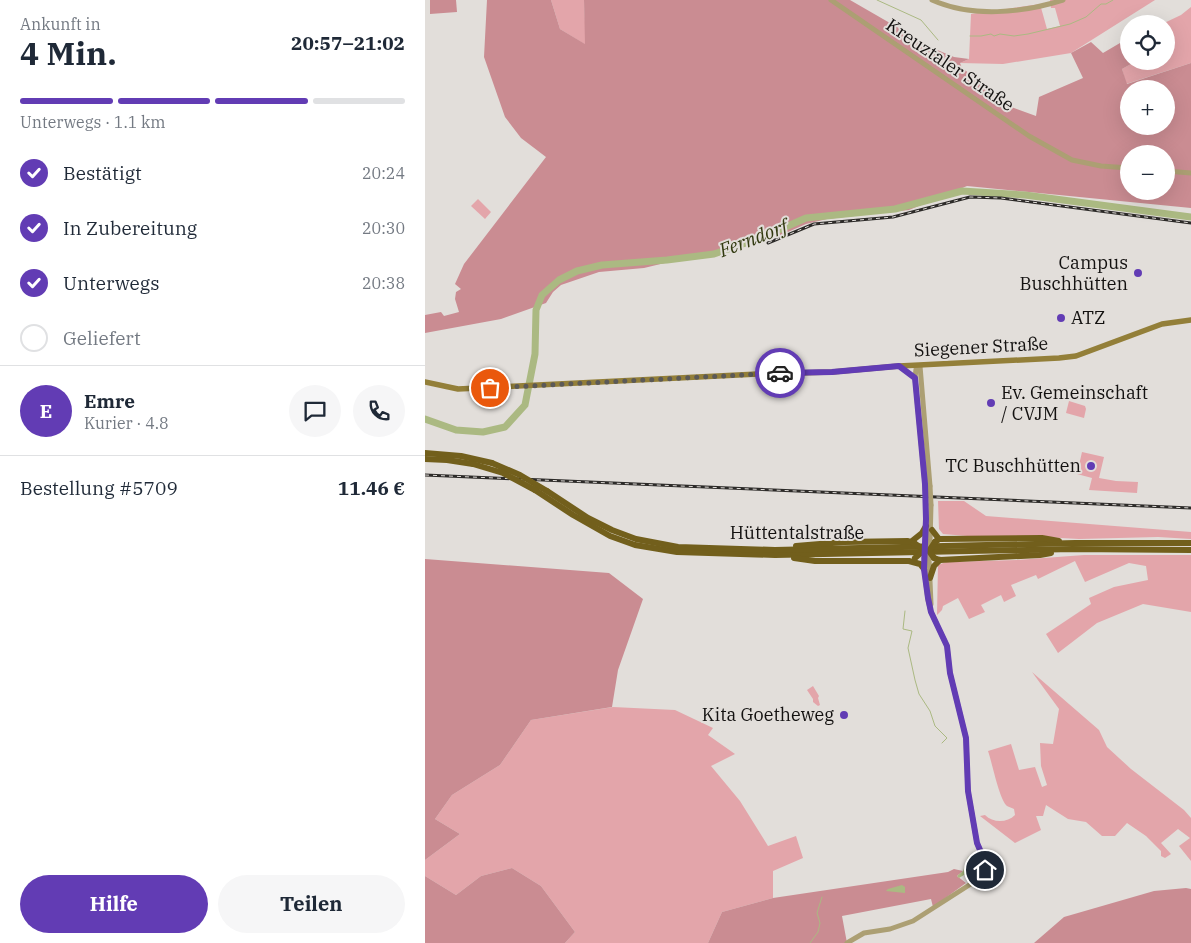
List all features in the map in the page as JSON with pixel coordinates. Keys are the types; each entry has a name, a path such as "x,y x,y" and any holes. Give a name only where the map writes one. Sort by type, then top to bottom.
{"highway":[{"name":"Hüttentalstraße","path":"425,453 461,456 492,464 520,475 600,525 636,539 678,547 775,552"},
{"name":"Hüttentalstraße","path":"425,459 473,464 503,473 535,490 597,530 635,545 677,552 775,552 1191,543"},
{"path":"913,542 929,528"},
{"path":"929,528 929,550 934,566 930,578"},
{"path":"912,560 929,550 1042,538 1074,546"},
{"path":"775,552 819,543 913,542 929,550 1040,555 1074,546"},
{"name":"Hüttentalstraße","path":"1074,546 1191,550"},
{"path":"775,552 815,561 912,560 924,569"}],"main road":[{"name":"Siegener Straße","path":"425,382 458,389 538,386 758,374 832,372 899,366 1059,358 1076,356 1151,327 1191,320"}],"street":[{"name":"Kreuztaler Straße","path":"831,0 1029,136 1072,160 1101,166 1120,167"},
{"path":"932,0 949,7 988,11 1022,10 1063,0"},
{"path":"1175,172 1191,173"},
{"path":"899,366 915,378"},
{"path":"920,366 915,372 915,378 929,504 931,612"},
{"path":"920,366 927,485"},
{"path":"847,943 864,933 890,929 913,921 977,880 985,870 985,860 977,843 970,805 966,738 950,673 947,646 931,612 924,569 929,550"}],"shaded area":[{"path":"430,0 456,0 457,12 430,14"},
{"path":"487,0 551,0 560,29 585,44 584,0 850,0 935,49 954,57 969,59 960,63 962,68 1001,97 1006,105 1036,116 1039,97 1083,78 1071,53 1091,42 1103,53 1120,43 1120,70 1122,70 1126,80 1120,80 1120,135 1175,135 1175,80 1139,80 1175,70 1175,68 1191,63 1191,208 967,186 909,210 827,219 806,224 781,235 644,268 599,272 561,285 553,292 546,303 501,319 425,333 425,315 441,312 444,316 459,312 455,299 456,292 461,289 455,284 464,264 546,157 521,138 505,117 484,57"},
{"path":"551,0 584,0 586,45 560,29"},
{"path":"1050,0 1155,0 1131,15 1120,15 1120,22 1071,53 1003,64 960,63 969,59 971,14 1040,4 1047,29 1060,26 1055,8 1051,8"},
{"path":"1191,7 1191,63 1175,68 1175,18"},
{"path":"1122,70 1169,70 1138,80 1125,80"},
{"path":"478,199 491,212 485,219 471,206"},
{"path":"1069,401 1085,406 1084,418 1066,413"},
{"name":"TC Buschhütten","path":"1082,452 1104,457 1099,478 1138,482 1137,493 1089,490 1092,478 1077,474"},
{"path":"938,501 964,501 986,516 1191,532 1191,539 1158,537 1079,539 943,534 939,529"},
{"path":"1084,555 1191,555 1191,612 1143,604 1097,623 1058,653 1046,634 1091,604 1089,598 1114,587 1148,580 1146,566 1129,563 1085,582 1075,561 1038,579 1036,575 1011,585 1016,596 1004,602 1001,595 981,605 985,612 969,619 958,598 943,606 937,615 938,565 946,562 1017,560"},
{"path":"425,559 609,573 643,599 618,670 612,707 531,720 500,765 452,795 435,819 460,834 425,860"},
{"path":"1032,672 1099,730 1107,747 1131,769 1184,810 1191,818 1191,861 1179,846 1190,838 1178,829 1161,843 1171,854 1165,858 1161,856 1161,851 1146,836 1127,823 1115,836 1102,836 1086,822 1068,819 1046,805 1043,816 1036,816 1041,830 1015,843 980,816 985,815 992,820 1004,821 1015,815 1014,809 1007,806 1001,796 988,751 1011,744 1019,770 1035,767 1042,787 1047,785 1041,766 1040,743 1053,744 1059,709"},
{"path":"813,686 819,696 820,705 818,706 813,702 807,690"},
{"path":"613,707 675,710 713,728 708,735 735,754 711,766 740,801 768,846 796,836 803,858 773,871 773,898 722,912 708,943 565,943 575,932 541,886 512,868 481,876 456,895 425,876 425,860 460,834 435,819 452,795 500,765 531,720"},
{"path":"971,856 978,861 979,866 959,878 957,876 963,871 968,857"},
{"path":"512,868 541,886 575,932 565,943 425,943 425,876 456,895 481,876"},
{"path":"954,869 963,871 957,876 966,883 933,907 931,899 842,916 847,943 708,943 722,912 773,898 948,872"},
{"path":"902,885 905,887 905,893 886,891 888,889"},
{"path":"1191,889 1191,943 1034,943 1064,917 1154,891"}],"waterway":[{"path":"877,0 921,20 938,40"},
{"path":"970,36 991,34 994,36 1000,34 1014,36 1070,24 1086,17 1101,4 1106,4 1113,0"},
{"name":"Ferndorf","path":"425,419 456,430 483,432 505,427 525,405 535,354 536,310 542,295 559,280 577,271 602,265 714,254 763,237 806,218 895,209 962,191 1025,195 1191,217"},
{"path":"905,611 903,629 912,631 908,648 915,680 919,694 930,711 935,726 947,738 942,743"},
{"path":"810,943 818,932 820,923 817,913 822,897"}],"railway":[{"path":"768,243 814,224 893,217 970,197 1001,198 1191,223"},
{"path":"425,475 1191,508"}],"way so far":[{"path":"490,388 780,373"}],"place":[{"name":"Campus Buschhütten","path":"1138,273"},
{"name":"ATZ","path":"1061,318"},
{"name":"Ev. Gemeinschaft / CVJM","path":"991,403"},
{"name":"TC Buschhütten","path":"1091,466"},
{"name":"Kita Goetheweg","path":"844,715"}],"route":[{"path":"780,373 832,372 899,366 915,378 925,484 924,569 928,598 931,612 947,646 950,673 966,738 968,791 977,843 987,866 985,870"}]}
